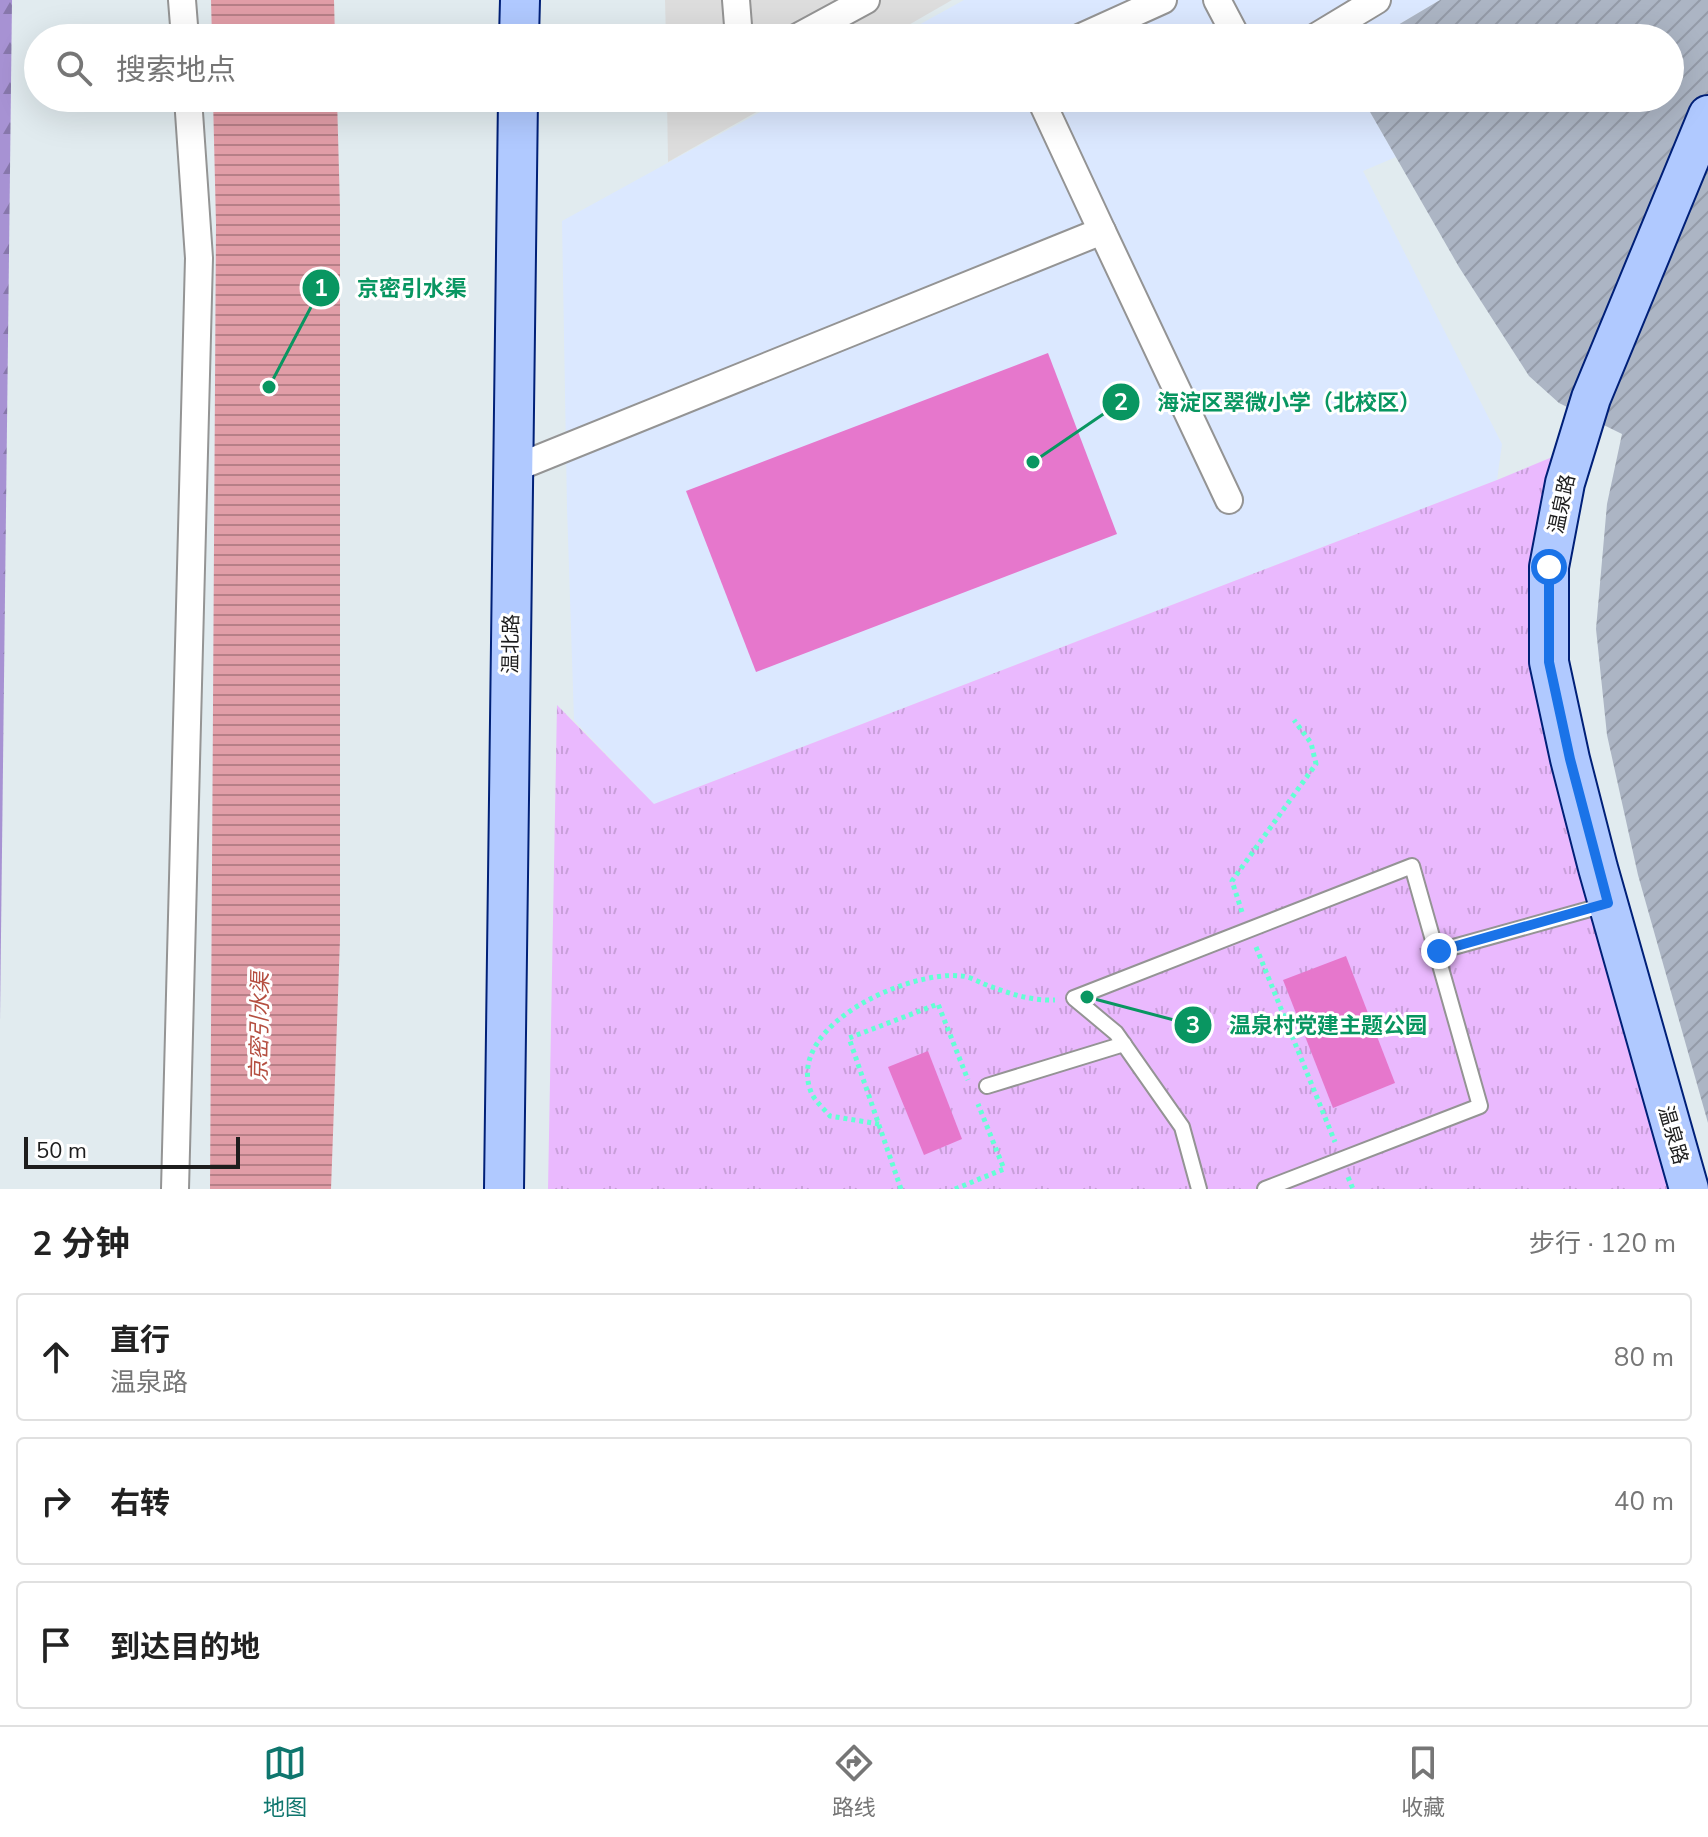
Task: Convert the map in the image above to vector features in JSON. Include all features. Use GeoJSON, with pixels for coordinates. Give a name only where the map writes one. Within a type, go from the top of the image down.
{"type":"FeatureCollection","features":[{"type":"Feature","properties":{"kind":"main road"},"geometry":{"type":"LineString","coordinates":[[519,24],[520,0]]}},
{"type":"Feature","properties":{"kind":"main road","name":"温北路"},"geometry":{"type":"LineString","coordinates":[[504,1189],[518,112]]}},
{"type":"Feature","properties":{"kind":"main road","name":"温泉路"},"geometry":{"type":"LineString","coordinates":[[1689,1189],[1570,759],[1549,662],[1549,567],[1565,483],[1591,398],[1708,115]]}},
{"type":"Feature","properties":{"kind":"street"},"geometry":{"type":"LineString","coordinates":[[182,0],[184,24]]}},
{"type":"Feature","properties":{"kind":"street"},"geometry":{"type":"LineString","coordinates":[[736,0],[738,24]]}},
{"type":"Feature","properties":{"kind":"street"},"geometry":{"type":"LineString","coordinates":[[822,24],[866,0]]}},
{"type":"Feature","properties":{"kind":"street"},"geometry":{"type":"LineString","coordinates":[[1110,24],[1163,0]]}},
{"type":"Feature","properties":{"kind":"street"},"geometry":{"type":"LineString","coordinates":[[1217,0],[1230,24]]}},
{"type":"Feature","properties":{"kind":"street"},"geometry":{"type":"LineString","coordinates":[[1337,24],[1377,0]]}},
{"type":"Feature","properties":{"kind":"street"},"geometry":{"type":"LineString","coordinates":[[175,1189],[199,258],[189,112]]}},
{"type":"Feature","properties":{"kind":"street"},"geometry":{"type":"LineString","coordinates":[[1047,112],[1229,500]]}},
{"type":"Feature","properties":{"kind":"street"},"geometry":{"type":"LineString","coordinates":[[513,469],[1102,231]]}},
{"type":"Feature","properties":{"kind":"lane"},"geometry":{"type":"LineString","coordinates":[[1199,1189],[1182,1127],[1116,1033],[1074,998],[1412,866],[1439,951],[1480,1106],[1265,1189]]}},
{"type":"Feature","properties":{"kind":"lane"},"geometry":{"type":"LineString","coordinates":[[1439,951],[1608,903]]}},
{"type":"Feature","properties":{"kind":"lane"},"geometry":{"type":"LineString","coordinates":[[987,1086],[1124,1044]]}},
{"type":"Feature","properties":{"kind":"path"},"geometry":{"type":"LineString","coordinates":[[1294,720],[1311,743],[1316,764],[1232,881],[1353,1189]]}},
{"type":"Feature","properties":{"kind":"path"},"geometry":{"type":"LineString","coordinates":[[879,1124],[830,1116],[811,1093],[807,1068],[816,1042],[835,1020],[897,988],[937,977],[962,976],[1022,998],[1074,998]]}},
{"type":"Feature","properties":{"kind":"path"},"geometry":{"type":"LineString","coordinates":[[901,1189],[849,1038],[938,1004],[971,1086]]}},
{"type":"Feature","properties":{"kind":"path"},"geometry":{"type":"LineString","coordinates":[[955,1189],[1004,1169],[977,1100]]}},
{"type":"Feature","properties":{"kind":"shaded area"},"geometry":{"type":"Polygon","coordinates":[[[665,0],[952,0],[910,24],[666,24],[665,0]]]}},
{"type":"Feature","properties":{"kind":"shaded area"},"geometry":{"type":"Polygon","coordinates":[[[964,0],[1440,0],[1400,24],[920,24],[964,0]]]}},
{"type":"Feature","properties":{"kind":"shaded area"},"geometry":{"type":"Polygon","coordinates":[[[1440,0],[1708,0],[1708,1123],[1638,875],[1607,735],[1596,629],[1607,504],[1622,434],[1559,403],[1529,376],[1459,267],[1370,112],[1684,112],[1684,24],[1400,24],[1440,0]]]}},
{"type":"Feature","properties":{"kind":"shaded area"},"geometry":{"type":"Polygon","coordinates":[[[667,112],[756,112],[668,162],[667,112]]]}},
{"type":"Feature","properties":{"kind":"shaded area"},"geometry":{"type":"Polygon","coordinates":[[[761,112],[1370,112],[1396,157],[1363,171],[1502,444],[1497,480],[654,804],[574,720],[562,221],[761,112]]]}},
{"type":"Feature","properties":{"kind":"shaded area"},"geometry":{"type":"Polygon","coordinates":[[[1048,353],[1117,534],[756,672],[686,491],[1048,353]]]}},
{"type":"Feature","properties":{"kind":"shaded area"},"geometry":{"type":"Polygon","coordinates":[[[1346,956],[1395,1083],[1333,1108],[1283,980],[1346,956]]]}},
{"type":"Feature","properties":{"kind":"shaded area"},"geometry":{"type":"Polygon","coordinates":[[[928,1051],[962,1139],[924,1155],[888,1067],[928,1051]]]}},
{"type":"Feature","properties":{"kind":"green space"},"geometry":{"type":"Polygon","coordinates":[[[0,0],[12,0],[0,1021],[0,0]]]}},
{"type":"Feature","properties":{"kind":"green space"},"geometry":{"type":"Polygon","coordinates":[[[1562,453],[1536,564],[1530,654],[1674,1189],[548,1189],[557,705],[654,804],[1562,453]]]}},
{"type":"Feature","properties":{"kind":"water"},"geometry":{"type":"Polygon","coordinates":[[[211,0],[334,0],[335,24],[212,24],[211,0]]]}},
{"type":"Feature","properties":{"kind":"water"},"geometry":{"type":"Polygon","coordinates":[[[213,112],[337,112],[340,940],[331,1189],[210,1189],[216,224],[213,112]]]}},
{"type":"Feature","properties":{"kind":"place","name":"京密引水渠"},"geometry":{"type":"Point","coordinates":[269,387]}},
{"type":"Feature","properties":{"kind":"place","name":"海淀区翠微小学（北校区）"},"geometry":{"type":"Point","coordinates":[1033,462]}},
{"type":"Feature","properties":{"kind":"place","name":"温泉村党建主题公园"},"geometry":{"type":"Point","coordinates":[1087,997]}},
{"type":"Feature","properties":{"kind":"route"},"geometry":{"type":"LineString","coordinates":[[1439,951],[1608,903],[1570,759],[1549,662],[1549,567]]}}]}
